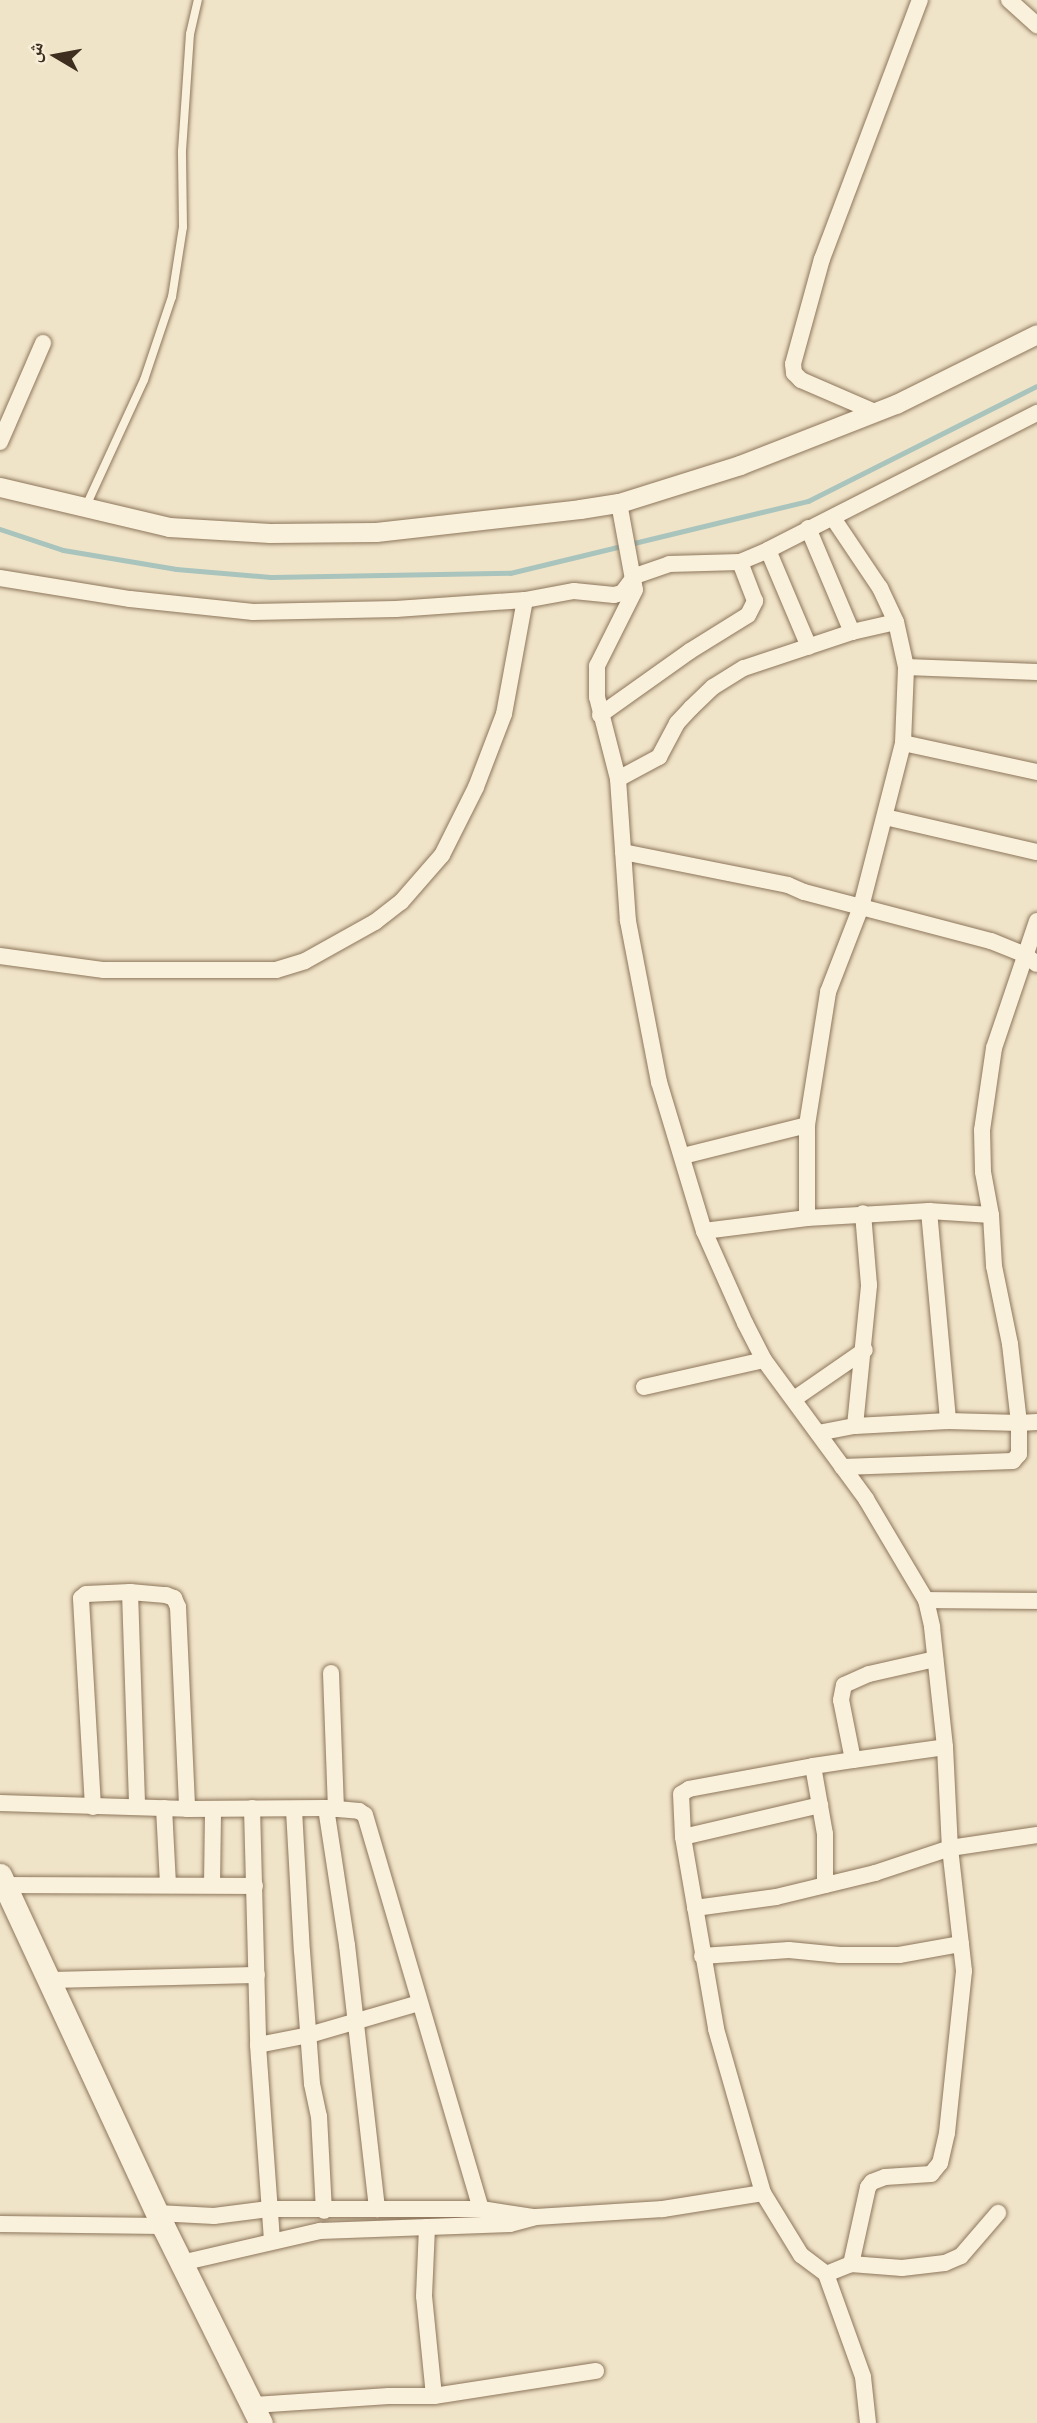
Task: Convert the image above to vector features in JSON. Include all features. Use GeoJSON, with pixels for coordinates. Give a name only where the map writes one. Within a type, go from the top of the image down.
{"type":"FeatureCollection","features":[{"type":"Feature","properties":{"kind":"main road"},"geometry":{"type":"LineString","coordinates":[[3,1880],[160,2220],[258,2414]]}},
{"type":"Feature","properties":{"kind":"street"},"geometry":{"type":"LineString","coordinates":[[876,412],[801,380],[794,373],[793,364],[822,260],[920,0]]}},
{"type":"Feature","properties":{"kind":"street"},"geometry":{"type":"LineString","coordinates":[[1009,0],[1037,25]]}},
{"type":"Feature","properties":{"kind":"street"},"geometry":{"type":"LineString","coordinates":[[0,488],[169,527],[316,534],[376,532],[621,510],[876,412],[1037,334]]}},
{"type":"Feature","properties":{"kind":"street"},"geometry":{"type":"LineString","coordinates":[[0,442],[43,344]]}},
{"type":"Feature","properties":{"kind":"street"},"geometry":{"type":"LineString","coordinates":[[634,570],[669,564],[740,562],[833,518],[1037,413]]}},
{"type":"Feature","properties":{"kind":"street"},"geometry":{"type":"LineString","coordinates":[[621,510],[634,570],[631,601],[597,666],[600,715],[618,779],[628,921],[643,1009],[662,1093],[704,1231],[764,1360],[866,1499],[926,1600],[935,1658],[945,1747],[950,1848],[961,1944],[963,1993],[947,2133],[940,2163],[924,2176],[885,2176],[872,2182],[868,2188],[851,2264]]}},
{"type":"Feature","properties":{"kind":"street"},"geometry":{"type":"LineString","coordinates":[[807,1218],[807,1125],[828,992],[862,907],[903,743],[906,667],[896,622],[880,589],[833,518]]}},
{"type":"Feature","properties":{"kind":"street"},"geometry":{"type":"LineString","coordinates":[[807,528],[852,632]]}},
{"type":"Feature","properties":{"kind":"street"},"geometry":{"type":"LineString","coordinates":[[768,550],[809,647]]}},
{"type":"Feature","properties":{"kind":"street"},"geometry":{"type":"LineString","coordinates":[[600,715],[690,651],[748,615],[755,601],[740,562]]}},
{"type":"Feature","properties":{"kind":"street"},"geometry":{"type":"LineString","coordinates":[[0,578],[218,611],[324,613],[525,600],[567,592],[614,595],[622,593],[634,570]]}},
{"type":"Feature","properties":{"kind":"street"},"geometry":{"type":"LineString","coordinates":[[0,956],[104,970],[276,970],[305,961],[375,922],[401,902],[442,855],[477,788],[504,714],[525,600]]}},
{"type":"Feature","properties":{"kind":"street"},"geometry":{"type":"LineString","coordinates":[[618,779],[659,757],[677,723],[713,687],[744,668],[852,632],[896,622]]}},
{"type":"Feature","properties":{"kind":"street"},"geometry":{"type":"LineString","coordinates":[[906,667],[1037,672]]}},
{"type":"Feature","properties":{"kind":"street"},"geometry":{"type":"LineString","coordinates":[[903,743],[1037,772]]}},
{"type":"Feature","properties":{"kind":"street"},"geometry":{"type":"LineString","coordinates":[[885,817],[1037,852]]}},
{"type":"Feature","properties":{"kind":"street"},"geometry":{"type":"LineString","coordinates":[[623,852],[788,885],[930,924],[1031,959]]}},
{"type":"Feature","properties":{"kind":"street"},"geometry":{"type":"LineString","coordinates":[[842,1467],[1013,1461],[1019,1454],[1019,1423],[1010,1344],[994,1266],[991,1215],[983,1172],[984,1118],[994,1048],[1031,959],[1037,921]]}},
{"type":"Feature","properties":{"kind":"street"},"geometry":{"type":"LineString","coordinates":[[683,1156],[807,1125]]}},
{"type":"Feature","properties":{"kind":"street"},"geometry":{"type":"LineString","coordinates":[[929,1212],[948,1421]]}},
{"type":"Feature","properties":{"kind":"street"},"geometry":{"type":"LineString","coordinates":[[704,1231],[863,1213],[991,1215]]}},
{"type":"Feature","properties":{"kind":"street"},"geometry":{"type":"LineString","coordinates":[[855,1426],[865,1350],[869,1285],[863,1213]]}},
{"type":"Feature","properties":{"kind":"street"},"geometry":{"type":"LineString","coordinates":[[794,1399],[865,1350]]}},
{"type":"Feature","properties":{"kind":"street"},"geometry":{"type":"LineString","coordinates":[[644,1387],[764,1360]]}},
{"type":"Feature","properties":{"kind":"street"},"geometry":{"type":"LineString","coordinates":[[818,1433],[855,1426],[948,1421],[1037,1422]]}},
{"type":"Feature","properties":{"kind":"street"},"geometry":{"type":"LineString","coordinates":[[130,1592],[137,1807]]}},
{"type":"Feature","properties":{"kind":"street"},"geometry":{"type":"LineString","coordinates":[[93,1807],[81,1598],[86,1594],[130,1592],[166,1595],[174,1598],[178,1607],[187,1809]]}},
{"type":"Feature","properties":{"kind":"street"},"geometry":{"type":"LineString","coordinates":[[926,1600],[1037,1601]]}},
{"type":"Feature","properties":{"kind":"street"},"geometry":{"type":"LineString","coordinates":[[853,1760],[841,1700],[844,1685],[869,1674],[935,1658]]}},
{"type":"Feature","properties":{"kind":"street"},"geometry":{"type":"LineString","coordinates":[[331,1673],[331,1809],[377,2209]]}},
{"type":"Feature","properties":{"kind":"street"},"geometry":{"type":"LineString","coordinates":[[868,2423],[863,2377],[826,2274],[801,2255],[763,2193],[716,2029],[683,1837],[680,1801],[686,1790],[814,1766],[945,1747]]}},
{"type":"Feature","properties":{"kind":"street"},"geometry":{"type":"LineString","coordinates":[[814,1766],[825,1834],[825,1885]]}},
{"type":"Feature","properties":{"kind":"street"},"geometry":{"type":"LineString","coordinates":[[0,1803],[359,1811],[368,1821],[481,2209]]}},
{"type":"Feature","properties":{"kind":"street"},"geometry":{"type":"LineString","coordinates":[[683,1837],[820,1805]]}},
{"type":"Feature","properties":{"kind":"street"},"geometry":{"type":"LineString","coordinates":[[164,1808],[168,1885]]}},
{"type":"Feature","properties":{"kind":"street"},"geometry":{"type":"LineString","coordinates":[[252,1808],[258,2045],[272,2241]]}},
{"type":"Feature","properties":{"kind":"street"},"geometry":{"type":"LineString","coordinates":[[212,1885],[213,1809]]}},
{"type":"Feature","properties":{"kind":"street"},"geometry":{"type":"LineString","coordinates":[[294,1810],[312,2084],[319,2116],[324,2211]]}},
{"type":"Feature","properties":{"kind":"street"},"geometry":{"type":"LineString","coordinates":[[695,1908],[776,1897],[950,1848],[1037,1835]]}},
{"type":"Feature","properties":{"kind":"street"},"geometry":{"type":"LineString","coordinates":[[3,1880],[255,1886]]}},
{"type":"Feature","properties":{"kind":"street"},"geometry":{"type":"LineString","coordinates":[[702,1956],[789,1950],[840,1955],[899,1955],[961,1944]]}},
{"type":"Feature","properties":{"kind":"street"},"geometry":{"type":"LineString","coordinates":[[49,1980],[257,1975]]}},
{"type":"Feature","properties":{"kind":"street"},"geometry":{"type":"LineString","coordinates":[[258,2045],[309,2035],[419,2003]]}},
{"type":"Feature","properties":{"kind":"street"},"geometry":{"type":"LineString","coordinates":[[181,2263],[320,2231],[510,2224],[536,2217],[663,2209],[763,2193]]}},
{"type":"Feature","properties":{"kind":"street"},"geometry":{"type":"LineString","coordinates":[[0,2224],[160,2220],[269,2209],[481,2209],[519,2212],[536,2217]]}},
{"type":"Feature","properties":{"kind":"street"},"geometry":{"type":"LineString","coordinates":[[826,2274],[851,2264],[902,2268],[945,2263],[961,2256],[998,2213]]}},
{"type":"Feature","properties":{"kind":"street"},"geometry":{"type":"LineString","coordinates":[[427,2227],[424,2297],[434,2396]]}},
{"type":"Feature","properties":{"kind":"street"},"geometry":{"type":"LineString","coordinates":[[258,2414],[389,2396],[434,2396],[596,2371]]}},
{"type":"Feature","properties":{"kind":"lane"},"geometry":{"type":"LineString","coordinates":[[85,509],[144,380],[172,297],[183,227],[183,152],[190,34],[198,0]]}},
{"type":"Feature","properties":{"kind":"waterway"},"geometry":{"type":"LineString","coordinates":[[0,529],[63,550],[176,569],[271,577],[510,573],[808,501],[1037,386]]}}]}
